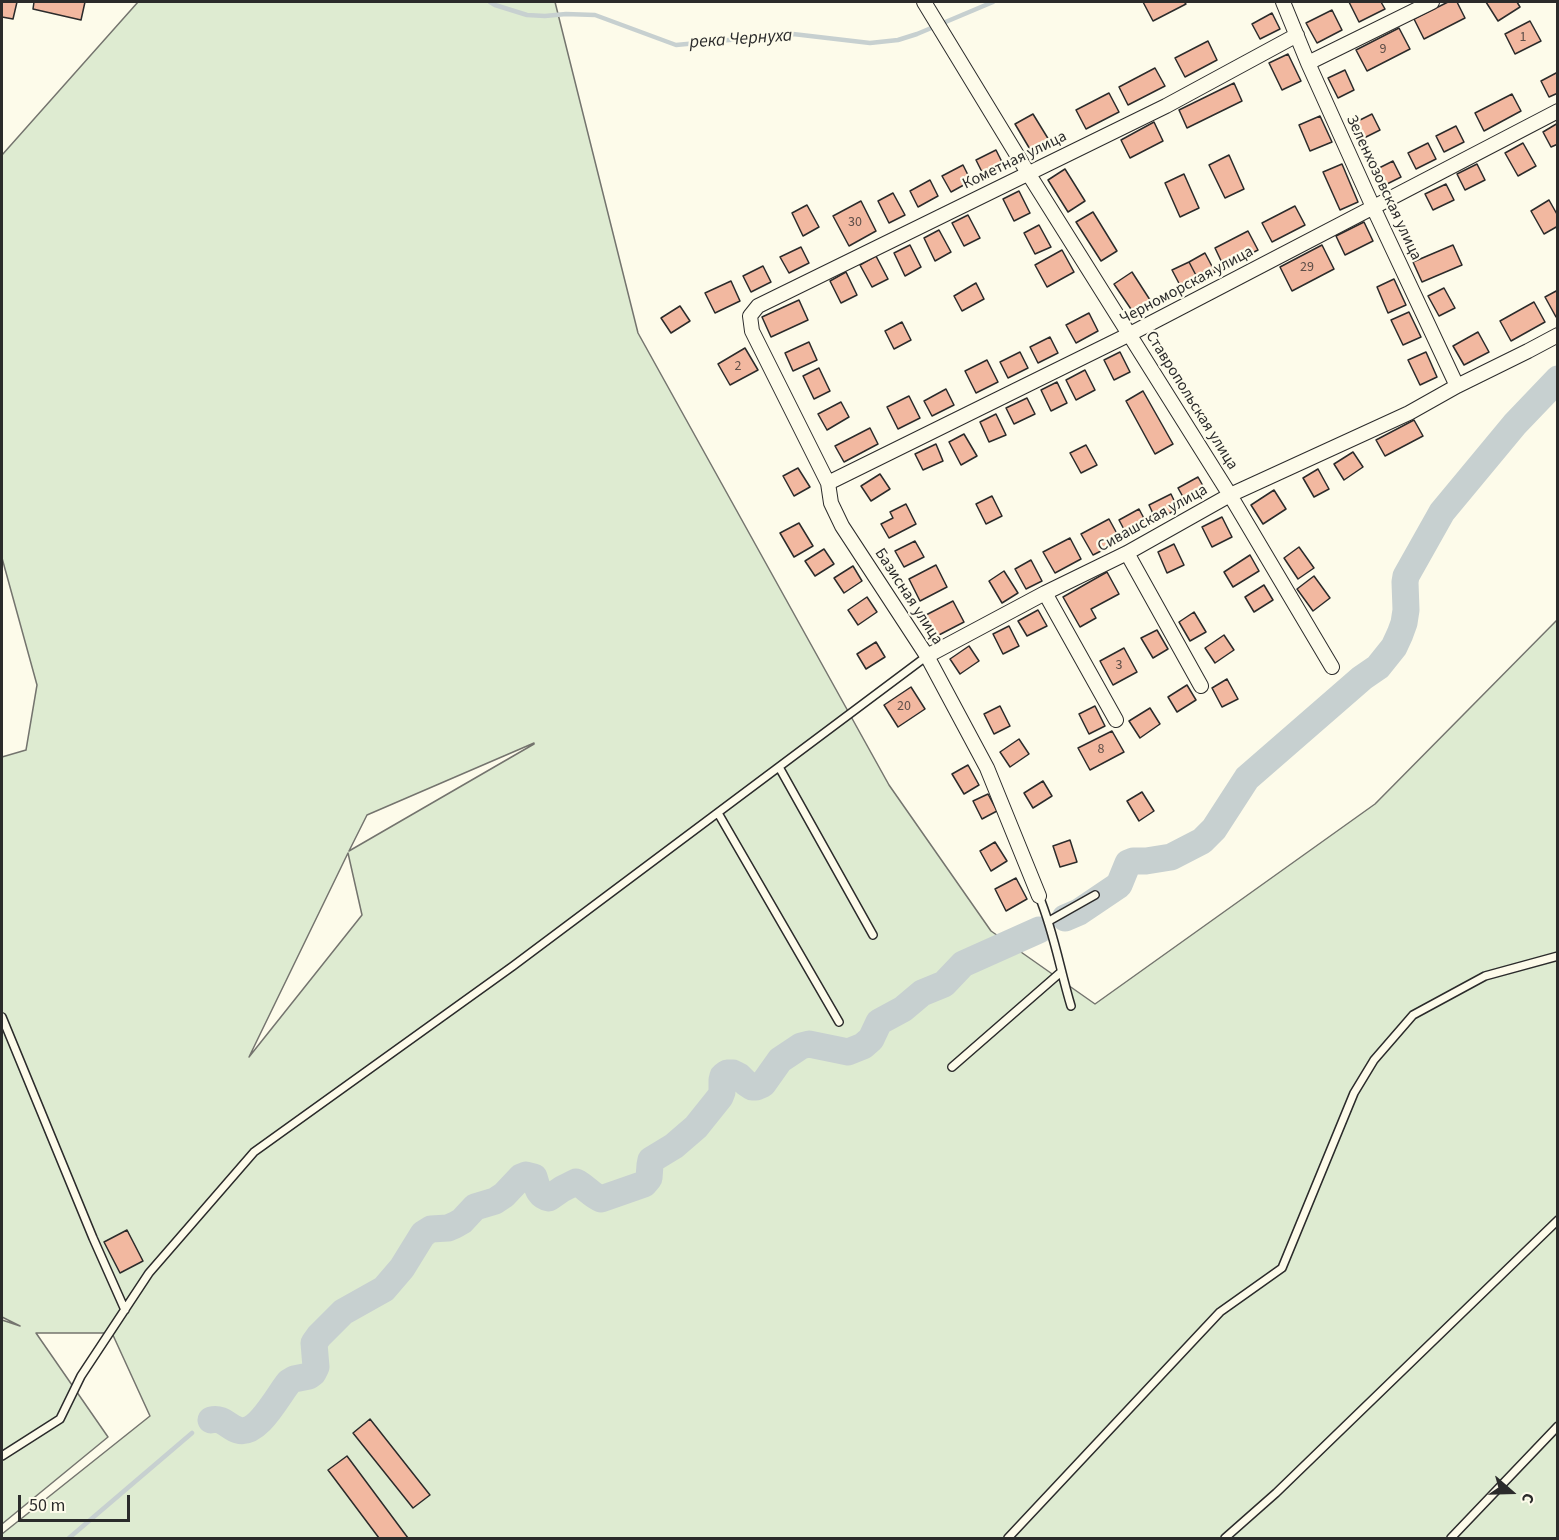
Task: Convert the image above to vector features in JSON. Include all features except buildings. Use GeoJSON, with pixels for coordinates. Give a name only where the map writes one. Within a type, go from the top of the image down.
{"type":"FeatureCollection","features":[{"type":"Feature","properties":{"kind":"street","name":"Ставропольская улица"},"geometry":{"type":"LineString","coordinates":[[924,2],[1230,495],[1332,667]]}},
{"type":"Feature","properties":{"kind":"street","name":"Зеленхозовская улица"},"geometry":{"type":"LineString","coordinates":[[1283,2],[1373,207],[1457,386]]}},
{"type":"Feature","properties":{"kind":"street"},"geometry":{"type":"LineString","coordinates":[[1308,63],[1432,2]]}},
{"type":"Feature","properties":{"kind":"street","name":"Кометная улица"},"geometry":{"type":"LineString","coordinates":[[750,316],[759,306],[1166,106],[1297,35]]}},
{"type":"Feature","properties":{"kind":"street","name":"Черноморская улица"},"geometry":{"type":"LineString","coordinates":[[828,483],[1131,334],[1557,111]]}},
{"type":"Feature","properties":{"kind":"street","name":"Базисная улица"},"geometry":{"type":"LineString","coordinates":[[750,316],[752,331],[828,483],[831,503],[842,526],[927,656],[987,768],[1039,896]]}},
{"type":"Feature","properties":{"kind":"street","name":"Сивашская улица"},"geometry":{"type":"LineString","coordinates":[[927,656],[1127,553],[1230,495],[1409,413],[1557,335]]}},
{"type":"Feature","properties":{"kind":"street"},"geometry":{"type":"LineString","coordinates":[[1127,553],[1201,687]]}},
{"type":"Feature","properties":{"kind":"street"},"geometry":{"type":"LineString","coordinates":[[1046,593],[1116,720]]}},
{"type":"Feature","properties":{"kind":"lane"},"geometry":{"type":"LineString","coordinates":[[2,1456],[60,1419],[81,1376],[149,1273],[254,1152],[513,966],[927,656]]}},
{"type":"Feature","properties":{"kind":"lane"},"geometry":{"type":"LineString","coordinates":[[779,767],[873,935]]}},
{"type":"Feature","properties":{"kind":"lane"},"geometry":{"type":"LineString","coordinates":[[718,813],[839,1022]]}},
{"type":"Feature","properties":{"kind":"lane"},"geometry":{"type":"LineString","coordinates":[[1049,921],[1095,895]]}},
{"type":"Feature","properties":{"kind":"lane"},"geometry":{"type":"LineString","coordinates":[[1039,896],[1049,921],[1071,1006]]}},
{"type":"Feature","properties":{"kind":"lane"},"geometry":{"type":"LineString","coordinates":[[1008,1539],[1220,1312],[1282,1268],[1354,1093],[1374,1060],[1413,1015],[1485,976],[1557,956]]}},
{"type":"Feature","properties":{"kind":"lane"},"geometry":{"type":"LineString","coordinates":[[952,1067],[1061,972]]}},
{"type":"Feature","properties":{"kind":"lane"},"geometry":{"type":"LineString","coordinates":[[2,1017],[125,1310]]}},
{"type":"Feature","properties":{"kind":"lane"},"geometry":{"type":"LineString","coordinates":[[1225,1539],[1276,1493],[1557,1220]]}},
{"type":"Feature","properties":{"kind":"lane"},"geometry":{"type":"LineString","coordinates":[[1451,1539],[1557,1426]]}},
{"type":"Feature","properties":{"kind":"green space"},"geometry":{"type":"Polygon","coordinates":[[[138,2],[555,2],[638,333],[889,785],[991,931],[1095,1004],[1375,804],[1557,620],[1557,1538],[2,1538],[2,1534],[150,1416],[112,1333],[36,1333],[108,1437],[2,1524],[2,1320],[20,1326],[2,1317],[2,757],[26,750],[37,685],[2,558],[2,155],[138,2]],[[534,744],[367,815],[349,851],[534,744]],[[348,853],[249,1057],[362,915],[348,853]]]}},
{"type":"Feature","properties":{"kind":"waterway","name":"река Чернуха"},"geometry":{"type":"LineString","coordinates":[[490,2],[527,15],[595,15],[676,45],[793,34],[870,43],[898,40],[993,2]]}},
{"type":"Feature","properties":{"kind":"waterway"},"geometry":{"type":"LineString","coordinates":[[1065,918],[1079,912],[1119,885],[1128,863],[1171,857],[1202,841],[1214,829],[1247,778],[1362,678],[1378,667],[1394,647],[1404,623],[1406,576],[1442,512],[1515,424],[1558,379]]}},
{"type":"Feature","properties":{"kind":"waterway"},"geometry":{"type":"LineString","coordinates":[[211,1420],[222,1421],[238,1430],[253,1427],[260,1421],[289,1382],[313,1373],[316,1367],[314,1343],[319,1336],[343,1312],[384,1289],[402,1268],[423,1234],[431,1229],[448,1228],[455,1225],[475,1207],[495,1201],[504,1195],[521,1177],[526,1175],[534,1177],[540,1193],[549,1198],[576,1182],[601,1199],[644,1184],[649,1178],[651,1160],[674,1146],[696,1127],[720,1097],[723,1076],[727,1073],[733,1073],[752,1087],[756,1087],[763,1084],[780,1060],[801,1046],[809,1044],[848,1052],[863,1046],[871,1039],[879,1022],[903,1009],[922,993],[944,984],[963,964],[1039,930]]}},
{"type":"Feature","properties":{"kind":"waterway"},"geometry":{"type":"LineString","coordinates":[[69,1538],[192,1433]]}}]}
